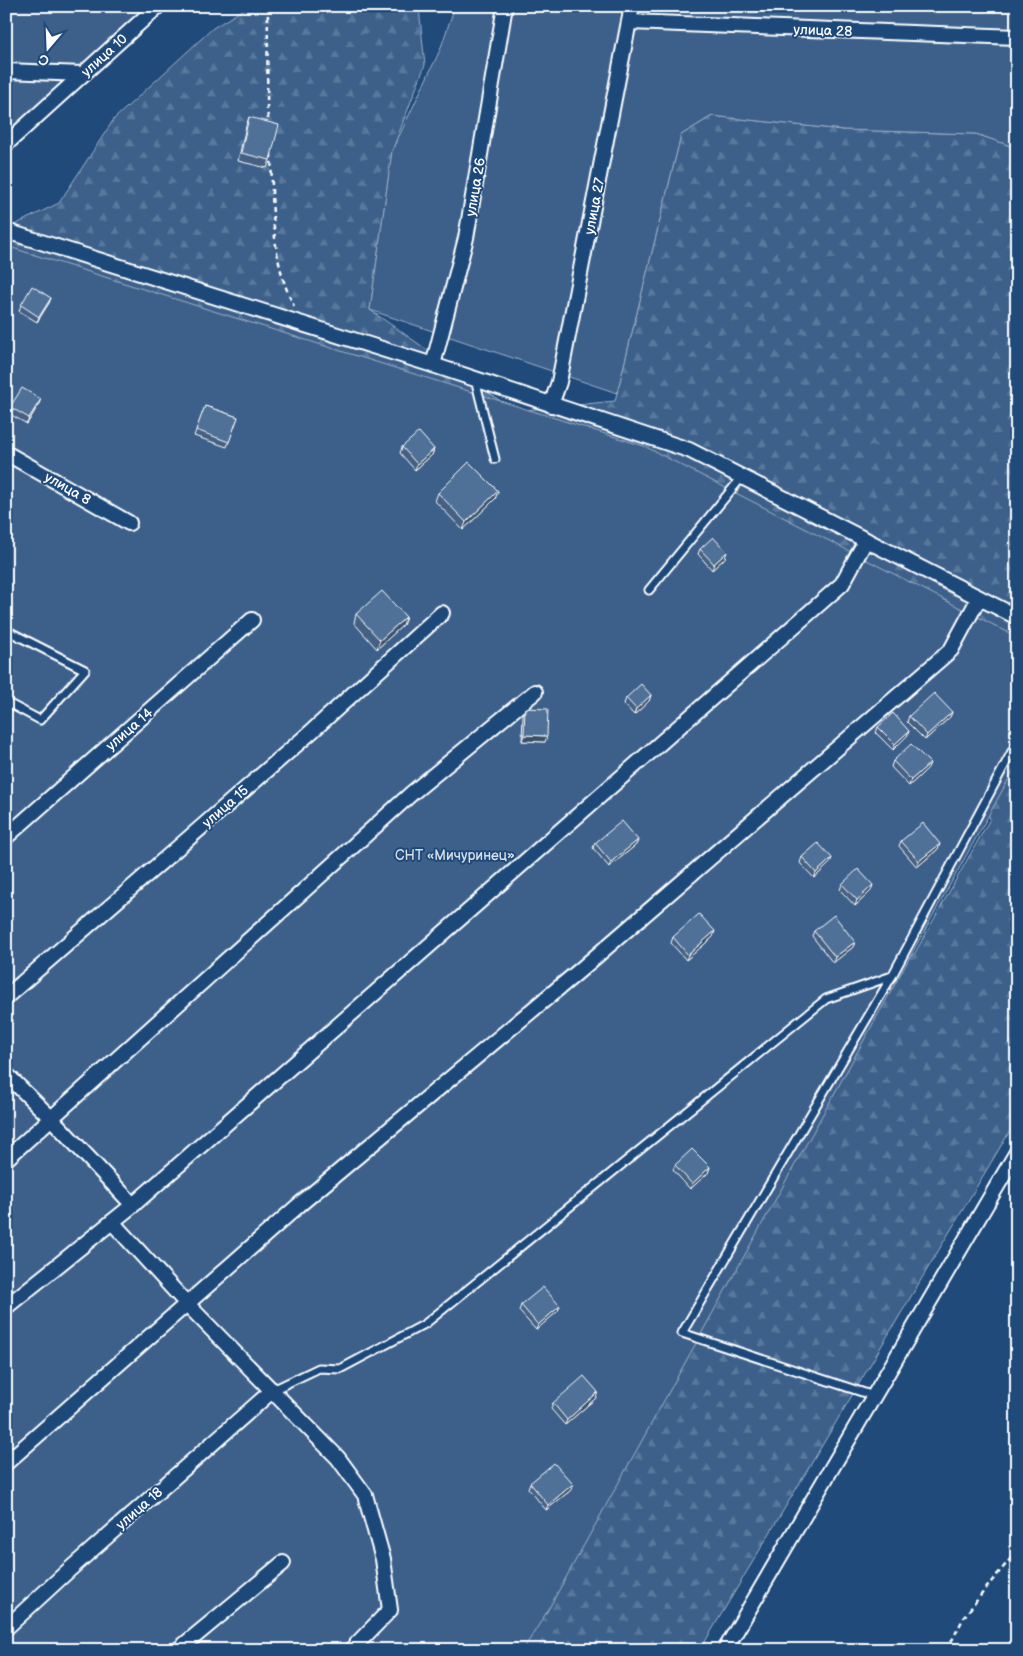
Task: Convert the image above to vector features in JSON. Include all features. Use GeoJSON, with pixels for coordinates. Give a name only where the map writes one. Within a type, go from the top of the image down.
{"type":"FeatureCollection","features":[{"type":"Feature","properties":{"kind":"street","name":"улица 10"},"geometry":{"type":"LineString","coordinates":[[6,144],[158,6]]}},
{"type":"Feature","properties":{"kind":"street","name":"улица 26"},"geometry":{"type":"LineString","coordinates":[[433,365],[466,238],[505,6]]}},
{"type":"Feature","properties":{"kind":"street","name":"улица 27"},"geometry":{"type":"LineString","coordinates":[[552,405],[559,382],[632,6]]}},
{"type":"Feature","properties":{"kind":"street","name":"улица 28"},"geometry":{"type":"LineString","coordinates":[[630,22],[1017,37]]}},
{"type":"Feature","properties":{"kind":"street"},"geometry":{"type":"LineString","coordinates":[[6,72],[84,74]]}},
{"type":"Feature","properties":{"kind":"street"},"geometry":{"type":"LineString","coordinates":[[6,231],[433,365],[689,450],[1017,617]]}},
{"type":"Feature","properties":{"kind":"street","name":"улица 8"},"geometry":{"type":"LineString","coordinates":[[6,453],[129,523]]}},
{"type":"Feature","properties":{"kind":"street"},"geometry":{"type":"LineString","coordinates":[[6,1307],[133,1206],[842,584],[866,540]]}},
{"type":"Feature","properties":{"kind":"street"},"geometry":{"type":"LineString","coordinates":[[6,1463],[299,1206],[586,964],[951,650],[979,598]]}},
{"type":"Feature","properties":{"kind":"street","name":"улица 15"},"geometry":{"type":"LineString","coordinates":[[6,997],[303,738],[442,613]]}},
{"type":"Feature","properties":{"kind":"street","name":"улица 14"},"geometry":{"type":"LineString","coordinates":[[6,837],[252,620]]}},
{"type":"Feature","properties":{"kind":"street"},"geometry":{"type":"LineString","coordinates":[[6,1159],[412,793],[535,692]]}},
{"type":"Feature","properties":{"kind":"street"},"geometry":{"type":"LineString","coordinates":[[6,1074],[51,1118],[133,1206]]}},
{"type":"Feature","properties":{"kind":"street"},"geometry":{"type":"LineString","coordinates":[[725,1650],[1017,1152]]}},
{"type":"Feature","properties":{"kind":"street"},"geometry":{"type":"LineString","coordinates":[[112,1222],[187,1304],[338,1458],[365,1495],[383,1559],[390,1610],[350,1650]]}},
{"type":"Feature","properties":{"kind":"street","name":"улица 18"},"geometry":{"type":"LineString","coordinates":[[6,1628],[272,1390]]}},
{"type":"Feature","properties":{"kind":"street"},"geometry":{"type":"LineString","coordinates":[[178,1650],[283,1564]]}},
{"type":"Feature","properties":{"kind":"lane"},"geometry":{"type":"LineString","coordinates":[[475,379],[495,459]]}},
{"type":"Feature","properties":{"kind":"lane"},"geometry":{"type":"LineString","coordinates":[[649,590],[742,477]]}},
{"type":"Feature","properties":{"kind":"lane"},"geometry":{"type":"LineString","coordinates":[[6,630],[85,670],[40,720],[6,702]]}},
{"type":"Feature","properties":{"kind":"lane"},"geometry":{"type":"LineString","coordinates":[[874,1396],[682,1333],[892,976],[1017,742]]}},
{"type":"Feature","properties":{"kind":"lane"},"geometry":{"type":"LineString","coordinates":[[272,1390],[319,1368],[340,1369],[425,1324],[826,999],[892,976]]}},
{"type":"Feature","properties":{"kind":"path"},"geometry":{"type":"LineString","coordinates":[[268,6],[267,110],[270,131]]}},
{"type":"Feature","properties":{"kind":"path"},"geometry":{"type":"LineString","coordinates":[[271,148],[274,232],[280,271],[285,288],[304,324]]}},
{"type":"Feature","properties":{"kind":"path"},"geometry":{"type":"LineString","coordinates":[[947,1650],[964,1617],[1017,1551]]}},
{"type":"Feature","properties":{"kind":"green space"},"geometry":{"type":"Polygon","coordinates":[[[6,6],[145,6],[83,74],[6,151],[6,6]]]}},
{"type":"Feature","properties":{"kind":"green space"},"geometry":{"type":"Polygon","coordinates":[[[249,6],[418,6],[425,65],[392,151],[370,310],[515,411],[615,401],[681,135],[712,116],[843,130],[976,134],[1017,148],[1017,1119],[700,1650],[393,1650],[753,1067],[915,953],[990,819],[940,667],[6,458],[6,229],[59,203],[114,119],[213,28],[249,6]]]}},
{"type":"Feature","properties":{"kind":"green space"},"geometry":{"type":"Polygon","coordinates":[[[455,6],[1017,6],[1017,148],[976,134],[843,130],[712,116],[681,135],[617,393],[370,310],[392,151],[440,50],[455,6]]]}},
{"type":"Feature","properties":{"kind":"green space","name":"СНТ «Мичуринец»"},"geometry":{"type":"Polygon","coordinates":[[[6,246],[644,446],[1017,637],[1017,764],[548,1610],[523,1650],[6,1650],[6,246]]]}},
{"type":"Feature","properties":{"kind":"building"},"geometry":{"type":"Polygon","coordinates":[[[249,117],[279,125],[270,160],[241,153],[249,117]]]}},
{"type":"Feature","properties":{"kind":"building"},"geometry":{"type":"Polygon","coordinates":[[[32,286],[51,298],[39,317],[21,305],[32,286]]]}},
{"type":"Feature","properties":{"kind":"building"},"geometry":{"type":"Polygon","coordinates":[[[22,388],[41,399],[29,418],[10,407],[22,388]]]}},
{"type":"Feature","properties":{"kind":"building"},"geometry":{"type":"Polygon","coordinates":[[[205,406],[238,417],[229,442],[196,430],[205,406]]]}},
{"type":"Feature","properties":{"kind":"building"},"geometry":{"type":"Polygon","coordinates":[[[419,432],[434,449],[417,464],[402,447],[419,432]]]}},
{"type":"Feature","properties":{"kind":"building"},"geometry":{"type":"Polygon","coordinates":[[[469,462],[498,491],[466,522],[438,493],[469,462]]]}},
{"type":"Feature","properties":{"kind":"building"},"geometry":{"type":"Polygon","coordinates":[[[713,537],[727,552],[714,564],[700,549],[713,537]]]}},
{"type":"Feature","properties":{"kind":"building"},"geometry":{"type":"Polygon","coordinates":[[[382,591],[406,617],[380,640],[356,614],[382,591]]]}},
{"type":"Feature","properties":{"kind":"building"},"geometry":{"type":"Polygon","coordinates":[[[641,684],[651,695],[636,709],[626,698],[641,684]]]}},
{"type":"Feature","properties":{"kind":"building"},"geometry":{"type":"Polygon","coordinates":[[[934,693],[952,712],[927,735],[909,716],[934,693]]]}},
{"type":"Feature","properties":{"kind":"building"},"geometry":{"type":"Polygon","coordinates":[[[525,708],[548,709],[547,736],[524,735],[525,708]]]}},
{"type":"Feature","properties":{"kind":"building"},"geometry":{"type":"Polygon","coordinates":[[[893,713],[909,731],[895,744],[878,727],[893,713]]]}},
{"type":"Feature","properties":{"kind":"building"},"geometry":{"type":"Polygon","coordinates":[[[911,744],[930,763],[911,780],[893,761],[911,744]]]}},
{"type":"Feature","properties":{"kind":"building"},"geometry":{"type":"Polygon","coordinates":[[[622,821],[638,840],[611,862],[595,843],[622,821]]]}},
{"type":"Feature","properties":{"kind":"building"},"geometry":{"type":"Polygon","coordinates":[[[923,823],[940,844],[919,861],[901,841],[923,823]]]}},
{"type":"Feature","properties":{"kind":"building"},"geometry":{"type":"Polygon","coordinates":[[[818,843],[832,858],[816,873],[802,857],[818,843]]]}},
{"type":"Feature","properties":{"kind":"building"},"geometry":{"type":"Polygon","coordinates":[[[858,869],[873,885],[857,900],[842,884],[858,869]]]}},
{"type":"Feature","properties":{"kind":"building"},"geometry":{"type":"Polygon","coordinates":[[[699,914],[715,931],[688,955],[673,937],[699,914]]]}},
{"type":"Feature","properties":{"kind":"building"},"geometry":{"type":"Polygon","coordinates":[[[834,915],[855,942],[835,957],[814,931],[834,915]]]}},
{"type":"Feature","properties":{"kind":"building"},"geometry":{"type":"Polygon","coordinates":[[[692,1149],[710,1167],[692,1184],[675,1165],[692,1149]]]}},
{"type":"Feature","properties":{"kind":"building"},"geometry":{"type":"Polygon","coordinates":[[[543,1287],[560,1306],[538,1325],[521,1305],[543,1287]]]}},
{"type":"Feature","properties":{"kind":"building"},"geometry":{"type":"Polygon","coordinates":[[[584,1376],[598,1392],[567,1420],[553,1403],[584,1376]]]}},
{"type":"Feature","properties":{"kind":"building"},"geometry":{"type":"Polygon","coordinates":[[[554,1463],[573,1484],[548,1505],[530,1483],[554,1463]]]}}]}
